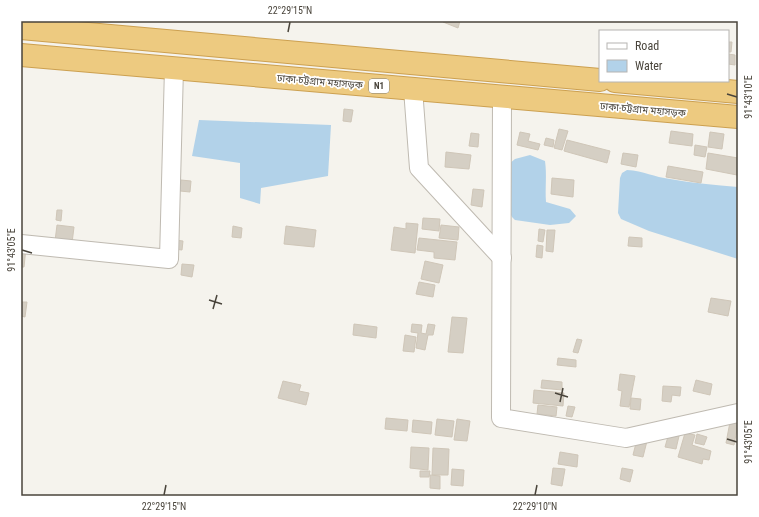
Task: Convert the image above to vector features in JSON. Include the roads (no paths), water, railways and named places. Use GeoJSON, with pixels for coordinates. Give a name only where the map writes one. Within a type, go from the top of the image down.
{"type":"FeatureCollection","features":[{"type":"Feature","properties":{"kind":"highway"},"geometry":{"type":"LineString","coordinates":[[21,28],[599,80]]}},
{"type":"Feature","properties":{"kind":"highway","name":"ঢাকা-চট্টগ্রাম মহাসড়ক"},"geometry":{"type":"LineString","coordinates":[[21,55],[738,117]]}},
{"type":"Feature","properties":{"kind":"highway"},"geometry":{"type":"LineString","coordinates":[[626,82],[738,92]]}},
{"type":"Feature","properties":{"kind":"street"},"geometry":{"type":"LineString","coordinates":[[21,244],[169,259],[174,68]]}},
{"type":"Feature","properties":{"kind":"street"},"geometry":{"type":"LineString","coordinates":[[413,89],[419,168],[502,258]]}},
{"type":"Feature","properties":{"kind":"street"},"geometry":{"type":"LineString","coordinates":[[502,97],[501,418],[626,438],[738,413]]}},
{"type":"Feature","properties":{"kind":"water"},"geometry":{"type":"Polygon","coordinates":[[[199,120],[331,125],[328,176],[261,188],[260,204],[240,198],[240,163],[192,156],[199,120]]]}},
{"type":"Feature","properties":{"kind":"water"},"geometry":{"type":"Polygon","coordinates":[[[530,155],[545,161],[546,202],[570,209],[576,216],[569,223],[550,225],[515,220],[512,217],[509,211],[509,164],[515,159],[530,155]]]}},
{"type":"Feature","properties":{"kind":"water"},"geometry":{"type":"Polygon","coordinates":[[[627,170],[704,184],[738,187],[738,259],[649,231],[621,219],[618,213],[620,178],[622,173],[627,170]]]}}]}
